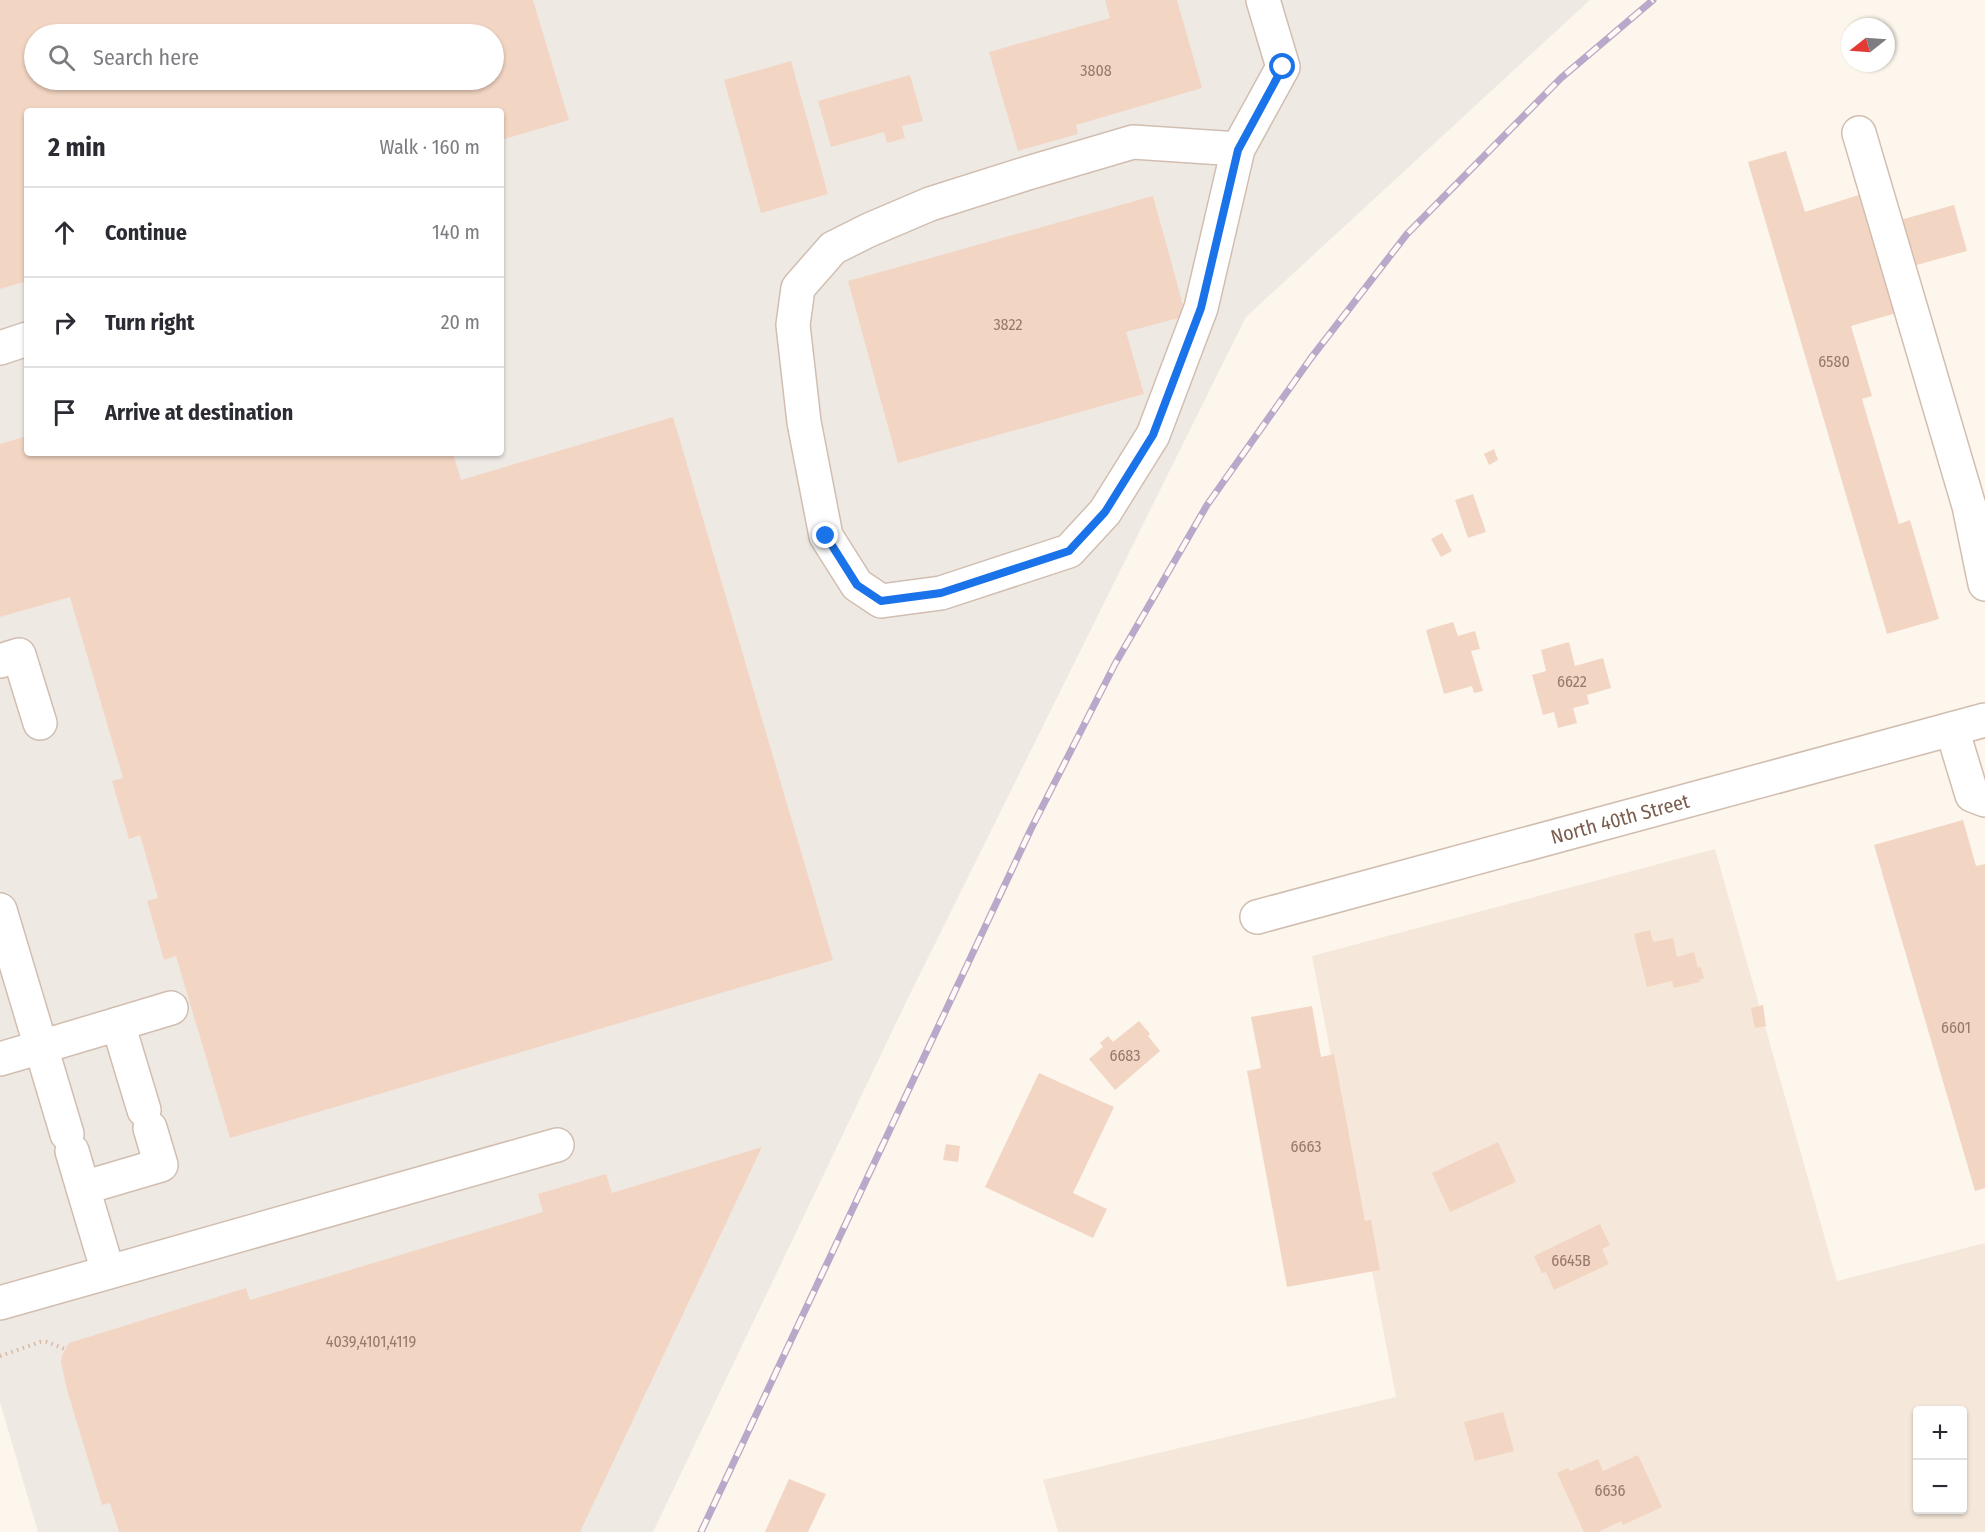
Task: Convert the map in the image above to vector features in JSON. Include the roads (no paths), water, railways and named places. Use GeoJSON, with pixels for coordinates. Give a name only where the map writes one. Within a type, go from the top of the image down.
{"type":"FeatureCollection","features":[{"type":"Feature","properties":{"kind":"street"},"geometry":{"type":"LineString","coordinates":[[1238,150],[1133,142],[930,204],[833,248],[798,288],[792,325],[804,422],[826,536],[857,585],[881,601],[941,593],[1069,551],[1105,512],[1153,435],[1201,308],[1238,150],[1283,67],[1263,0]]}},
{"type":"Feature","properties":{"kind":"street"},"geometry":{"type":"LineString","coordinates":[[1859,133],[1969,506],[1985,584]]}},
{"type":"Feature","properties":{"kind":"street"},"geometry":{"type":"LineString","coordinates":[[0,348],[24,340]]}},
{"type":"Feature","properties":{"kind":"street"},"geometry":{"type":"LineString","coordinates":[[0,661],[20,656],[40,723]]}},
{"type":"Feature","properties":{"kind":"street","name":"North 40th Street"},"geometry":{"type":"LineString","coordinates":[[1257,917],[1985,720]]}},
{"type":"Feature","properties":{"kind":"street"},"geometry":{"type":"LineString","coordinates":[[1952,729],[1972,795],[1985,800]]}},
{"type":"Feature","properties":{"kind":"street"},"geometry":{"type":"LineString","coordinates":[[0,910],[108,1272]]}},
{"type":"Feature","properties":{"kind":"street"},"geometry":{"type":"LineString","coordinates":[[0,1059],[171,1008]]}},
{"type":"Feature","properties":{"kind":"street"},"geometry":{"type":"LineString","coordinates":[[83,1188],[161,1165],[118,1024]]}},
{"type":"Feature","properties":{"kind":"street"},"geometry":{"type":"LineString","coordinates":[[0,1303],[557,1145]]}},
{"type":"Feature","properties":{"kind":"railway"},"geometry":{"type":"LineString","coordinates":[[701,1532],[1031,829],[1115,664],[1207,505],[1311,358],[1407,234],[1561,78],[1653,0]]}}]}
